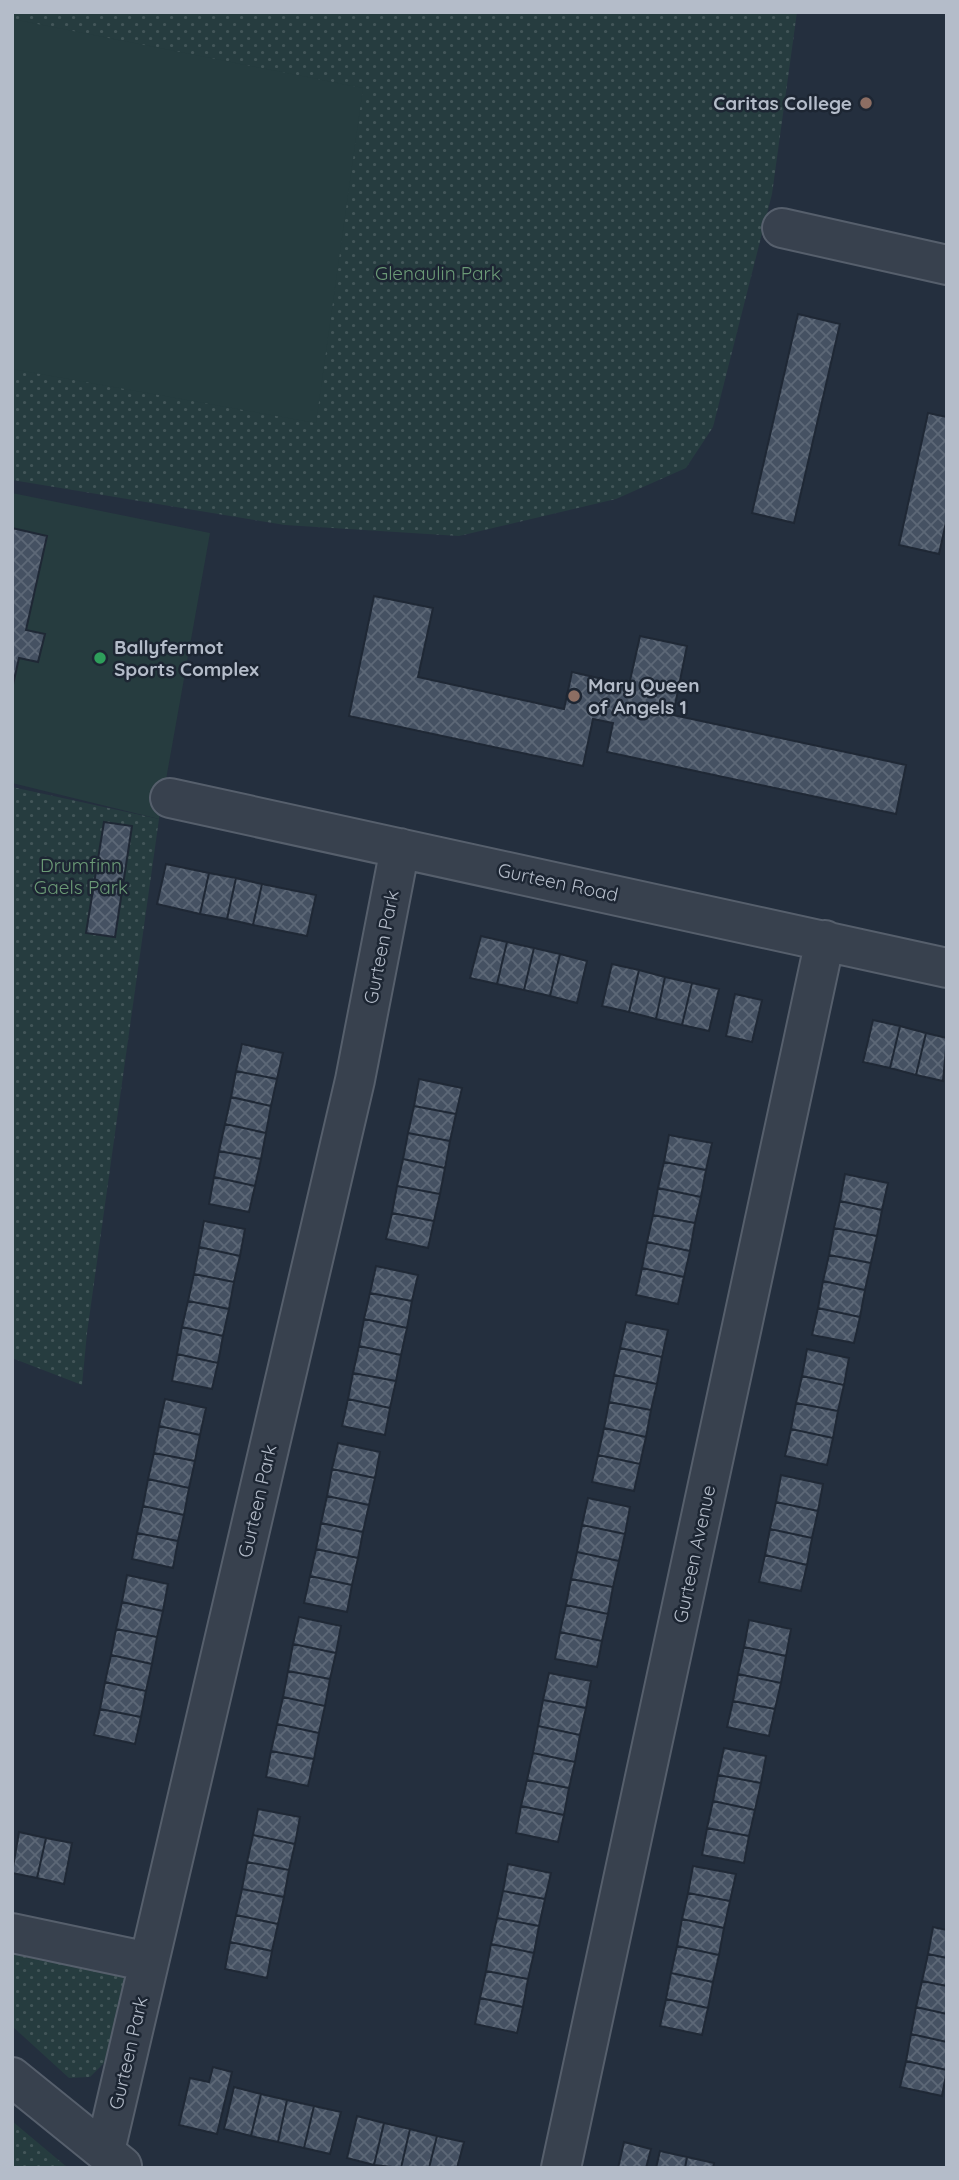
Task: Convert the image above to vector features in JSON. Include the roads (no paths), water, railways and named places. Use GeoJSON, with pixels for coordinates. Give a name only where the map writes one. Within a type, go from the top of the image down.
{"type":"FeatureCollection","features":[{"type":"Feature","properties":{"kind":"street"},"geometry":{"type":"LineString","coordinates":[[782,228],[947,265]]}},
{"type":"Feature","properties":{"kind":"street","name":"Gurteen Road"},"geometry":{"type":"LineString","coordinates":[[170,798],[947,968]]}},
{"type":"Feature","properties":{"kind":"street","name":"Gurteen Park"},"geometry":{"type":"LineString","coordinates":[[114,2160],[149,1962],[355,1080],[400,848]]}},
{"type":"Feature","properties":{"kind":"street","name":"Gurteen Avenue"},"geometry":{"type":"LineString","coordinates":[[561,2168],[825,940]]}},
{"type":"Feature","properties":{"kind":"street"},"geometry":{"type":"LineString","coordinates":[[12,1933],[149,1962]]}},
{"type":"Feature","properties":{"kind":"street"},"geometry":{"type":"LineString","coordinates":[[12,2077],[114,2160]]}},
{"type":"Feature","properties":{"kind":"place","name":"Caritas College"},"geometry":{"type":"Point","coordinates":[866,103]}},
{"type":"Feature","properties":{"kind":"place","name":"Ballyfermot Sports Complex"},"geometry":{"type":"Point","coordinates":[100,658]}},
{"type":"Feature","properties":{"kind":"place","name":"Mary Queen of Angels 1"},"geometry":{"type":"Point","coordinates":[574,696]}},
{"type":"Feature","properties":{"kind":"park label","name":"Glenaulin Park"},"geometry":{"type":"Point","coordinates":[438,273]}},
{"type":"Feature","properties":{"kind":"park label","name":"Drumfinn Gaels Park"},"geometry":{"type":"Point","coordinates":[81,876]}}]}
